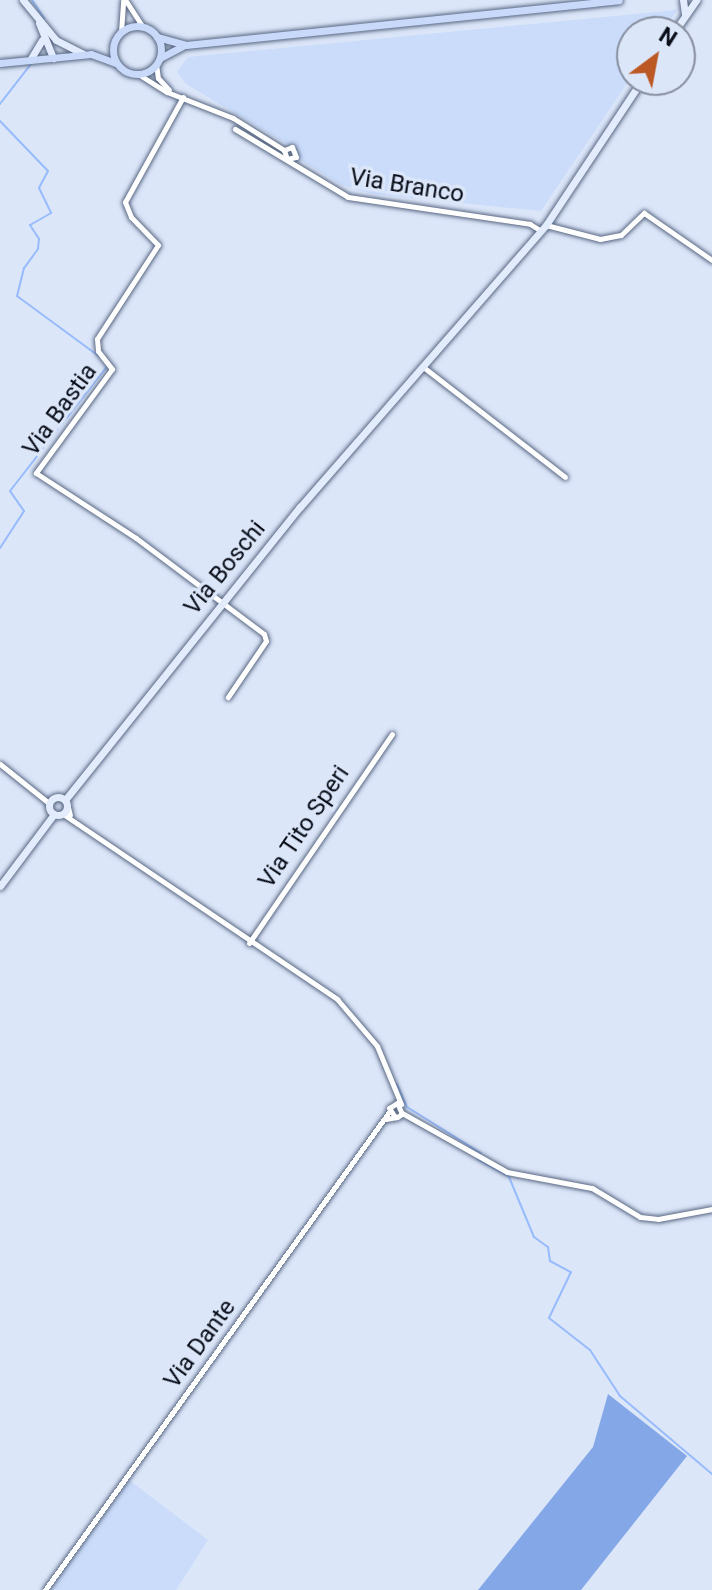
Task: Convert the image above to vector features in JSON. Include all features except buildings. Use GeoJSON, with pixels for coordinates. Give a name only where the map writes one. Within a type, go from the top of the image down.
{"type":"FeatureCollection","features":[{"type":"Feature","properties":{"kind":"main road"},"geometry":{"type":"LineString","coordinates":[[0,63],[88,54],[115,41],[121,32],[143,27],[157,37],[186,45],[619,0]]}},
{"type":"Feature","properties":{"kind":"main road"},"geometry":{"type":"LineString","coordinates":[[157,37],[158,61]]}},
{"type":"Feature","properties":{"kind":"main road"},"geometry":{"type":"LineString","coordinates":[[115,41],[117,63]]}},
{"type":"Feature","properties":{"kind":"main road"},"geometry":{"type":"LineString","coordinates":[[88,54],[117,63],[138,74],[186,45]]}},
{"type":"Feature","properties":{"kind":"street"},"geometry":{"type":"LineString","coordinates":[[23,0],[38,21],[63,46],[88,54]]}},
{"type":"Feature","properties":{"kind":"street"},"geometry":{"type":"LineString","coordinates":[[124,0],[143,27]]}},
{"type":"Feature","properties":{"kind":"street"},"geometry":{"type":"LineString","coordinates":[[121,32],[124,0]]}},
{"type":"Feature","properties":{"kind":"street"},"geometry":{"type":"LineString","coordinates":[[683,0],[685,13]]}},
{"type":"Feature","properties":{"kind":"street"},"geometry":{"type":"LineString","coordinates":[[683,16],[696,1]]}},
{"type":"Feature","properties":{"kind":"street"},"geometry":{"type":"LineString","coordinates":[[38,21],[42,40],[53,58]]}},
{"type":"Feature","properties":{"kind":"street"},"geometry":{"type":"LineString","coordinates":[[30,60],[42,40]]}},
{"type":"Feature","properties":{"kind":"street"},"geometry":{"type":"LineString","coordinates":[[158,61],[158,78],[173,93]]}},
{"type":"Feature","properties":{"kind":"street"},"geometry":{"type":"LineString","coordinates":[[138,74],[173,93],[224,113],[284,150]]}},
{"type":"Feature","properties":{"kind":"street","name":"Via Boschi"},"geometry":{"type":"LineString","coordinates":[[0,886],[64,810],[223,601],[421,366],[543,228],[631,96]]}},
{"type":"Feature","properties":{"kind":"street","name":"Via Bastia"},"geometry":{"type":"LineString","coordinates":[[183,97],[125,202],[131,217],[158,245],[97,339],[98,351],[112,369],[36,473],[223,601]]}},
{"type":"Feature","properties":{"kind":"street","name":"Via Branco"},"geometry":{"type":"LineString","coordinates":[[235,129],[348,197],[530,224],[600,239],[621,235],[644,213],[712,260]]}},
{"type":"Feature","properties":{"kind":"street"},"geometry":{"type":"LineString","coordinates":[[421,366],[565,477]]}},
{"type":"Feature","properties":{"kind":"street"},"geometry":{"type":"LineString","coordinates":[[223,601],[266,641],[228,697]]}},
{"type":"Feature","properties":{"kind":"street","name":"Via Tito Speri"},"geometry":{"type":"LineString","coordinates":[[249,943],[392,734]]}},
{"type":"Feature","properties":{"kind":"street"},"geometry":{"type":"LineString","coordinates":[[0,764],[249,943],[316,985],[357,1018],[377,1046],[402,1113]]}},
{"type":"Feature","properties":{"kind":"street"},"geometry":{"type":"LineString","coordinates":[[52,801],[64,810]]}},
{"type":"Feature","properties":{"kind":"street"},"geometry":{"type":"LineString","coordinates":[[394,1097],[390,1108],[395,1117]]}},
{"type":"Feature","properties":{"kind":"street"},"geometry":{"type":"LineString","coordinates":[[390,1108],[401,1104]]}},
{"type":"Feature","properties":{"kind":"street","name":"Via Dante"},"geometry":{"type":"LineString","coordinates":[[45,1590],[390,1108]]}},
{"type":"Feature","properties":{"kind":"street"},"geometry":{"type":"LineString","coordinates":[[385,1119],[402,1113]]}},
{"type":"Feature","properties":{"kind":"street"},"geometry":{"type":"LineString","coordinates":[[402,1113],[507,1172],[592,1188],[640,1217],[658,1219],[712,1209]]}},
{"type":"Feature","properties":{"kind":"shaded area"},"geometry":{"type":"Polygon","coordinates":[[[677,10],[673,16],[616,16],[616,96],[619,96],[541,211],[372,194],[342,185],[300,160],[290,146],[186,84],[177,72],[188,57],[677,10]]]}},
{"type":"Feature","properties":{"kind":"shaded area"},"geometry":{"type":"Polygon","coordinates":[[[608,1394],[687,1456],[581,1590],[478,1590],[593,1447],[608,1394]]]}},
{"type":"Feature","properties":{"kind":"shaded area"},"geometry":{"type":"Polygon","coordinates":[[[129,1480],[208,1540],[176,1590],[50,1590],[129,1480]]]}},
{"type":"Feature","properties":{"kind":"waterway"},"geometry":{"type":"LineString","coordinates":[[32,0],[44,18]]}},
{"type":"Feature","properties":{"kind":"waterway"},"geometry":{"type":"LineString","coordinates":[[0,104],[31,64]]}},
{"type":"Feature","properties":{"kind":"waterway"},"geometry":{"type":"LineString","coordinates":[[0,121],[48,171],[39,188],[51,213],[30,225],[39,239],[38,249],[24,268],[17,296],[100,357]]}},
{"type":"Feature","properties":{"kind":"waterway"},"geometry":{"type":"LineString","coordinates":[[0,548],[24,511],[10,491],[108,365]]}},
{"type":"Feature","properties":{"kind":"waterway"},"geometry":{"type":"LineString","coordinates":[[397,1084],[407,1107],[481,1153]]}},
{"type":"Feature","properties":{"kind":"waterway"},"geometry":{"type":"LineString","coordinates":[[477,1159],[509,1177],[534,1237],[548,1247],[550,1261],[571,1272],[549,1318],[590,1350],[620,1396],[712,1474]]}}]}
